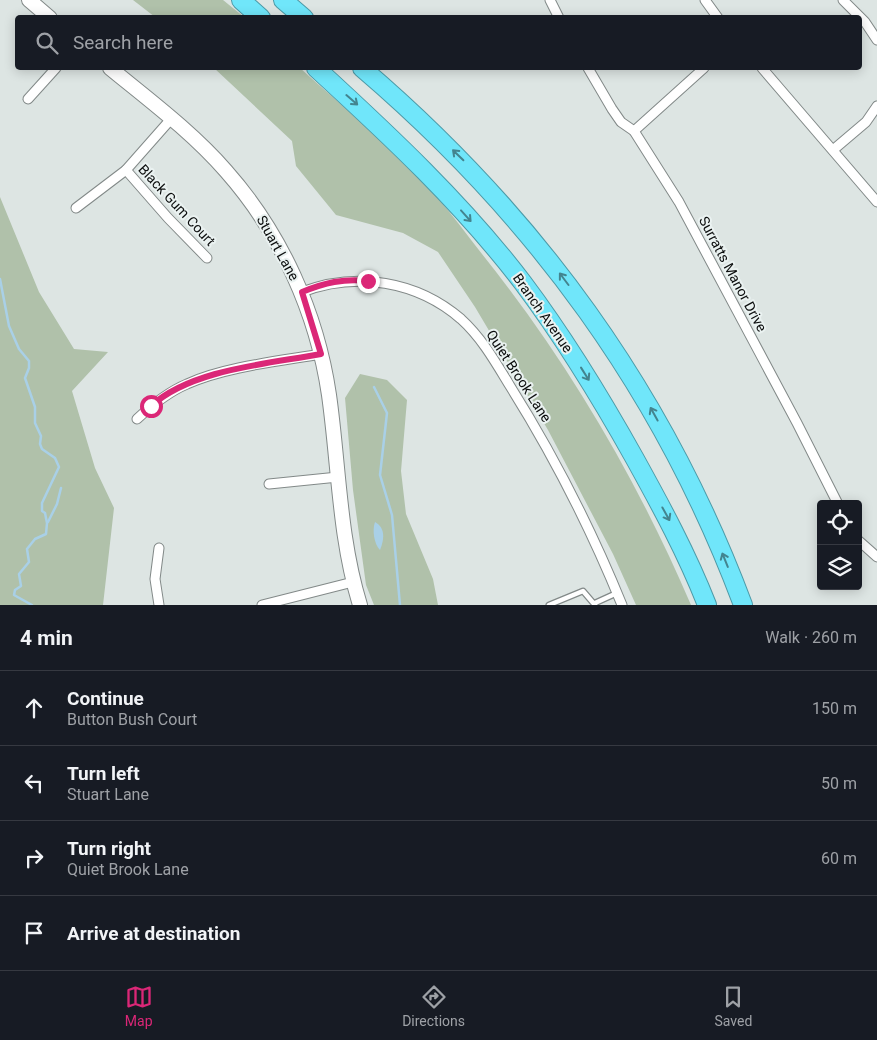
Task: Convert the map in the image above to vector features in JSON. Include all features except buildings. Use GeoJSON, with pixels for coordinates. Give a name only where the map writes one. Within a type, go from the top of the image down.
{"type":"FeatureCollection","features":[{"type":"Feature","properties":{"kind":"highway"},"geometry":{"type":"LineString","coordinates":[[241,0],[258,15]]}},
{"type":"Feature","properties":{"kind":"highway"},"geometry":{"type":"LineString","coordinates":[[283,0],[300,15]]}},
{"type":"Feature","properties":{"kind":"highway","name":"Branch Avenue"},"geometry":{"type":"LineString","coordinates":[[318,70],[373,119],[467,216],[523,284],[579,364],[618,429],[670,522],[706,605]]}},
{"type":"Feature","properties":{"kind":"highway"},"geometry":{"type":"LineString","coordinates":[[364,70],[434,132],[497,197],[534,239],[610,342],[647,401],[690,483],[715,535],[743,605]]}},
{"type":"Feature","properties":{"kind":"street"},"geometry":{"type":"LineString","coordinates":[[29,0],[46,15]]}},
{"type":"Feature","properties":{"kind":"street"},"geometry":{"type":"LineString","coordinates":[[550,0],[558,15]]}},
{"type":"Feature","properties":{"kind":"street"},"geometry":{"type":"LineString","coordinates":[[705,0],[716,15]]}},
{"type":"Feature","properties":{"kind":"street"},"geometry":{"type":"LineString","coordinates":[[843,0],[858,15]]}},
{"type":"Feature","properties":{"kind":"street"},"geometry":{"type":"LineString","coordinates":[[862,19],[877,40]]}},
{"type":"Feature","properties":{"kind":"street"},"geometry":{"type":"LineString","coordinates":[[28,99],[54,70]]}},
{"type":"Feature","properties":{"kind":"street","name":"Stuart Lane"},"geometry":{"type":"LineString","coordinates":[[112,70],[226,170],[257,210],[302,292],[321,354],[329,395],[346,546],[353,582],[360,605]]}},
{"type":"Feature","properties":{"kind":"street","name":"Surratts Manor Drive"},"geometry":{"type":"LineString","coordinates":[[589,70],[621,122],[634,131],[679,202],[836,500]]}},
{"type":"Feature","properties":{"kind":"street"},"geometry":{"type":"LineString","coordinates":[[634,131],[702,70]]}},
{"type":"Feature","properties":{"kind":"street"},"geometry":{"type":"LineString","coordinates":[[764,70],[877,202]]}},
{"type":"Feature","properties":{"kind":"street"},"geometry":{"type":"LineString","coordinates":[[833,150],[866,122],[877,106]]}},
{"type":"Feature","properties":{"kind":"street"},"geometry":{"type":"LineString","coordinates":[[76,208],[126,170],[170,119]]}},
{"type":"Feature","properties":{"kind":"street","name":"Black Gum Court"},"geometry":{"type":"LineString","coordinates":[[126,170],[168,218],[208,258]]}},
{"type":"Feature","properties":{"kind":"street","name":"Quiet Brook Lane"},"geometry":{"type":"LineString","coordinates":[[302,292],[325,283],[344,280],[389,283],[427,297],[462,320],[489,353],[554,460],[580,510],[622,605]]}},
{"type":"Feature","properties":{"kind":"street"},"geometry":{"type":"LineString","coordinates":[[137,419],[158,401],[187,383],[221,373],[321,354]]}},
{"type":"Feature","properties":{"kind":"street"},"geometry":{"type":"LineString","coordinates":[[269,484],[338,477]]}},
{"type":"Feature","properties":{"kind":"street"},"geometry":{"type":"LineString","coordinates":[[862,544],[877,557]]}},
{"type":"Feature","properties":{"kind":"street"},"geometry":{"type":"LineString","coordinates":[[159,548],[155,580],[159,605]]}},
{"type":"Feature","properties":{"kind":"street"},"geometry":{"type":"LineString","coordinates":[[262,605],[353,582]]}},
{"type":"Feature","properties":{"kind":"lane"},"geometry":{"type":"LineString","coordinates":[[549,605],[583,591],[595,604],[618,593]]}},
{"type":"Feature","properties":{"kind":"green space"},"geometry":{"type":"Polygon","coordinates":[[[133,0],[223,0],[242,15],[152,15],[133,0]]]}},
{"type":"Feature","properties":{"kind":"green space"},"geometry":{"type":"Polygon","coordinates":[[[216,70],[302,70],[386,146],[435,195],[513,295],[572,379],[648,512],[691,605],[636,605],[613,554],[548,430],[475,307],[438,252],[403,233],[336,215],[296,166],[292,141],[216,70]]]}},
{"type":"Feature","properties":{"kind":"green space"},"geometry":{"type":"Polygon","coordinates":[[[0,197],[39,292],[74,349],[108,352],[72,391],[95,468],[114,508],[103,605],[0,605],[0,197]]]}},
{"type":"Feature","properties":{"kind":"green space"},"geometry":{"type":"Polygon","coordinates":[[[360,374],[387,380],[407,400],[401,471],[406,514],[433,579],[438,605],[374,605],[366,585],[353,490],[345,398],[360,374]]]}},
{"type":"Feature","properties":{"kind":"water"},"geometry":{"type":"Polygon","coordinates":[[[375,522],[381,528],[383,534],[380,550],[374,537],[375,522]]]}},
{"type":"Feature","properties":{"kind":"waterway"},"geometry":{"type":"LineString","coordinates":[[0,279],[9,326],[19,349],[29,361],[29,368],[25,378],[35,407],[35,423],[41,436],[40,444],[42,449],[55,458],[59,467],[42,503],[42,511],[45,513],[47,523],[46,534],[35,539],[27,549],[29,562],[19,574],[21,586],[15,590],[14,595],[32,605]]}},
{"type":"Feature","properties":{"kind":"waterway"},"geometry":{"type":"LineString","coordinates":[[374,387],[387,413],[380,475],[392,515],[400,605]]}},
{"type":"Feature","properties":{"kind":"waterway"},"geometry":{"type":"LineString","coordinates":[[48,522],[57,504],[61,488]]}},
{"type":"Feature","properties":{"kind":"route"},"geometry":{"type":"LineString","coordinates":[[151,406],[187,383],[221,373],[321,354],[302,292],[325,283],[344,280],[368,281]]}}]}
